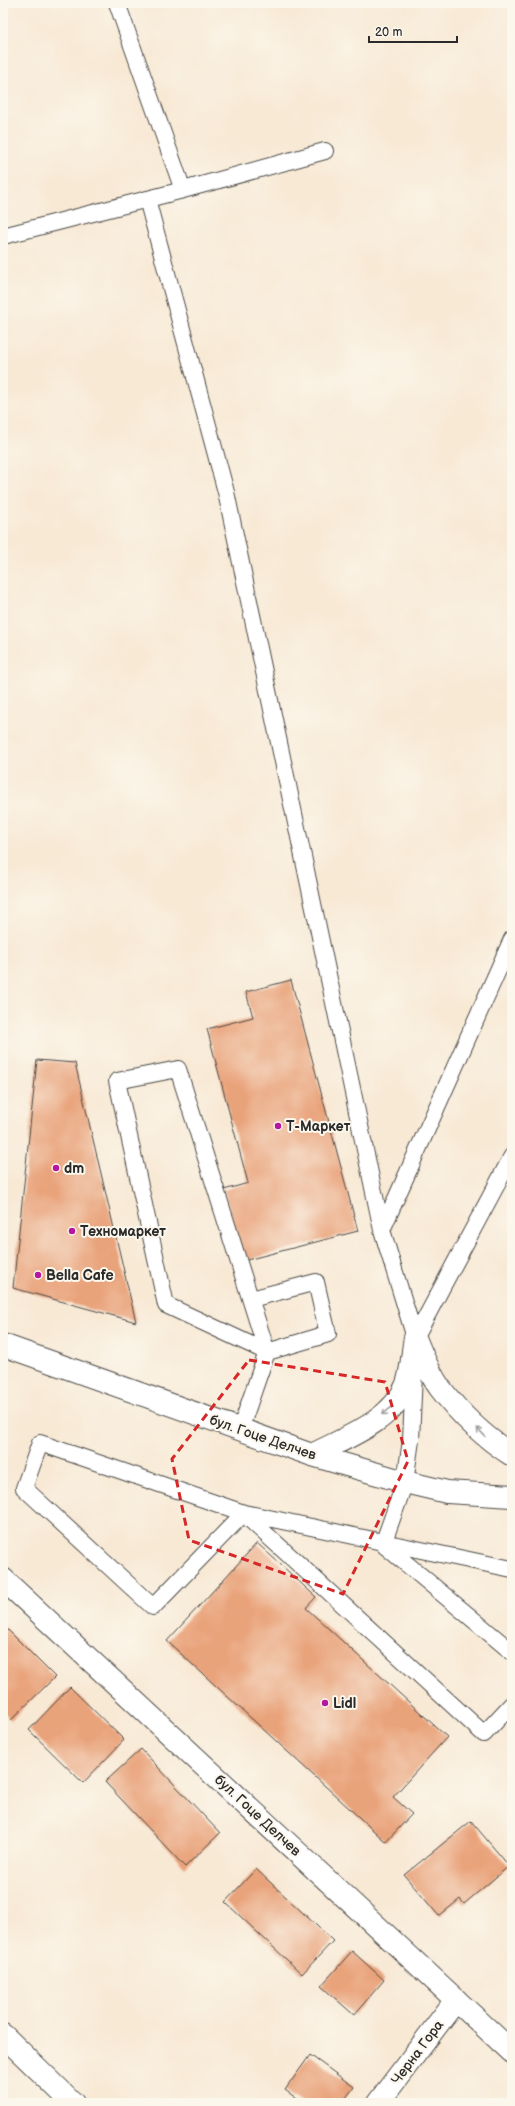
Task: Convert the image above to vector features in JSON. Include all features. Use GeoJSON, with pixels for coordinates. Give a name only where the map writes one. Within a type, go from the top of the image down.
{"type":"FeatureCollection","features":[{"type":"Feature","properties":{"kind":"street"},"geometry":{"type":"LineString","coordinates":[[312,1454],[353,1434],[379,1418],[396,1404],[407,1384],[414,1338]]}},
{"type":"Feature","properties":{"kind":"street"},"geometry":{"type":"LineString","coordinates":[[414,1338],[426,1364],[440,1387],[490,1441],[512,1456]]}},
{"type":"Feature","properties":{"kind":"street","name":"бул. Гоце Делчев"},"geometry":{"type":"LineString","coordinates":[[9,1349],[240,1430],[312,1454],[406,1482],[447,1492],[512,1496]]}},
{"type":"Feature","properties":{"kind":"street","name":"бул. Гоце Делчев"},"geometry":{"type":"LineString","coordinates":[[3,1579],[512,2052]]}},
{"type":"Feature","properties":{"kind":"street","name":"Черна Гора"},"geometry":{"type":"LineString","coordinates":[[378,2103],[456,2000]]}},
{"type":"Feature","properties":{"kind":"street"},"geometry":{"type":"LineString","coordinates":[[3,2035],[73,2103]]}},
{"type":"Feature","properties":{"kind":"lane"},"geometry":{"type":"LineString","coordinates":[[117,3],[183,190]]}},
{"type":"Feature","properties":{"kind":"lane"},"geometry":{"type":"LineString","coordinates":[[3,236],[183,190],[325,150]]}},
{"type":"Feature","properties":{"kind":"lane"},"geometry":{"type":"LineString","coordinates":[[147,199],[226,492],[382,1230],[414,1338],[414,1408],[406,1482],[383,1544]]}},
{"type":"Feature","properties":{"kind":"lane"},"geometry":{"type":"LineString","coordinates":[[382,1230],[512,939]]}},
{"type":"Feature","properties":{"kind":"lane"},"geometry":{"type":"LineString","coordinates":[[240,1430],[267,1352],[178,1069],[117,1081],[166,1305],[267,1352],[328,1334],[316,1282],[251,1299]]}},
{"type":"Feature","properties":{"kind":"lane"},"geometry":{"type":"LineString","coordinates":[[414,1338],[512,1156]]}},
{"type":"Feature","properties":{"kind":"lane"},"geometry":{"type":"LineString","coordinates":[[244,1513],[153,1607],[24,1488],[40,1444],[244,1513],[383,1544],[512,1569]]}},
{"type":"Feature","properties":{"kind":"lane"},"geometry":{"type":"LineString","coordinates":[[244,1513],[484,1734],[512,1704]]}},
{"type":"Feature","properties":{"kind":"lane"},"geometry":{"type":"LineString","coordinates":[[383,1544],[512,1652]]}},
{"type":"Feature","properties":{"kind":"highlighted area"},"geometry":{"type":"Polygon","coordinates":[[[249,1360],[385,1382],[408,1461],[343,1594],[189,1540],[172,1459],[249,1360]]]}},
{"type":"Feature","properties":{"kind":"building"},"geometry":{"type":"Polygon","coordinates":[[[291,980],[358,1231],[243,1261],[224,1190],[248,1183],[207,1029],[253,1017],[246,992],[291,980]]]}},
{"type":"Feature","properties":{"kind":"building"},"geometry":{"type":"Polygon","coordinates":[[[37,1060],[75,1063],[136,1322],[13,1288],[37,1060]]]}},
{"type":"Feature","properties":{"kind":"building"},"geometry":{"type":"Polygon","coordinates":[[[257,1543],[316,1597],[306,1608],[447,1737],[393,1797],[412,1814],[386,1842],[167,1641],[257,1543]]]}},
{"type":"Feature","properties":{"kind":"building"},"geometry":{"type":"Polygon","coordinates":[[[3,1625],[55,1677],[11,1720],[3,1712],[3,1625]]]}},
{"type":"Feature","properties":{"kind":"building"},"geometry":{"type":"Polygon","coordinates":[[[70,1687],[124,1740],[83,1783],[29,1730],[70,1687]]]}},
{"type":"Feature","properties":{"kind":"building"},"geometry":{"type":"Polygon","coordinates":[[[141,1749],[220,1833],[185,1867],[105,1782],[141,1749]]]}},
{"type":"Feature","properties":{"kind":"building"},"geometry":{"type":"Polygon","coordinates":[[[471,1821],[509,1866],[464,1904],[460,1899],[439,1916],[404,1875],[471,1821]]]}},
{"type":"Feature","properties":{"kind":"building"},"geometry":{"type":"Polygon","coordinates":[[[256,1869],[333,1941],[302,1974],[225,1902],[256,1869]]]}},
{"type":"Feature","properties":{"kind":"building"},"geometry":{"type":"Polygon","coordinates":[[[352,1951],[384,1980],[354,2015],[321,1986],[352,1951]]]}},
{"type":"Feature","properties":{"kind":"building"},"geometry":{"type":"Polygon","coordinates":[[[310,2055],[354,2087],[342,2103],[303,2103],[285,2090],[310,2055]]]}},
{"type":"Feature","properties":{"kind":"place","name":"Т-Маркет"},"geometry":{"type":"Point","coordinates":[278,1126]}},
{"type":"Feature","properties":{"kind":"place","name":"dm"},"geometry":{"type":"Point","coordinates":[56,1168]}},
{"type":"Feature","properties":{"kind":"place","name":"Техномаркет"},"geometry":{"type":"Point","coordinates":[72,1231]}},
{"type":"Feature","properties":{"kind":"place","name":"Bella Cafe"},"geometry":{"type":"Point","coordinates":[38,1275]}},
{"type":"Feature","properties":{"kind":"place","name":"Lidl"},"geometry":{"type":"Point","coordinates":[325,1703]}}]}
